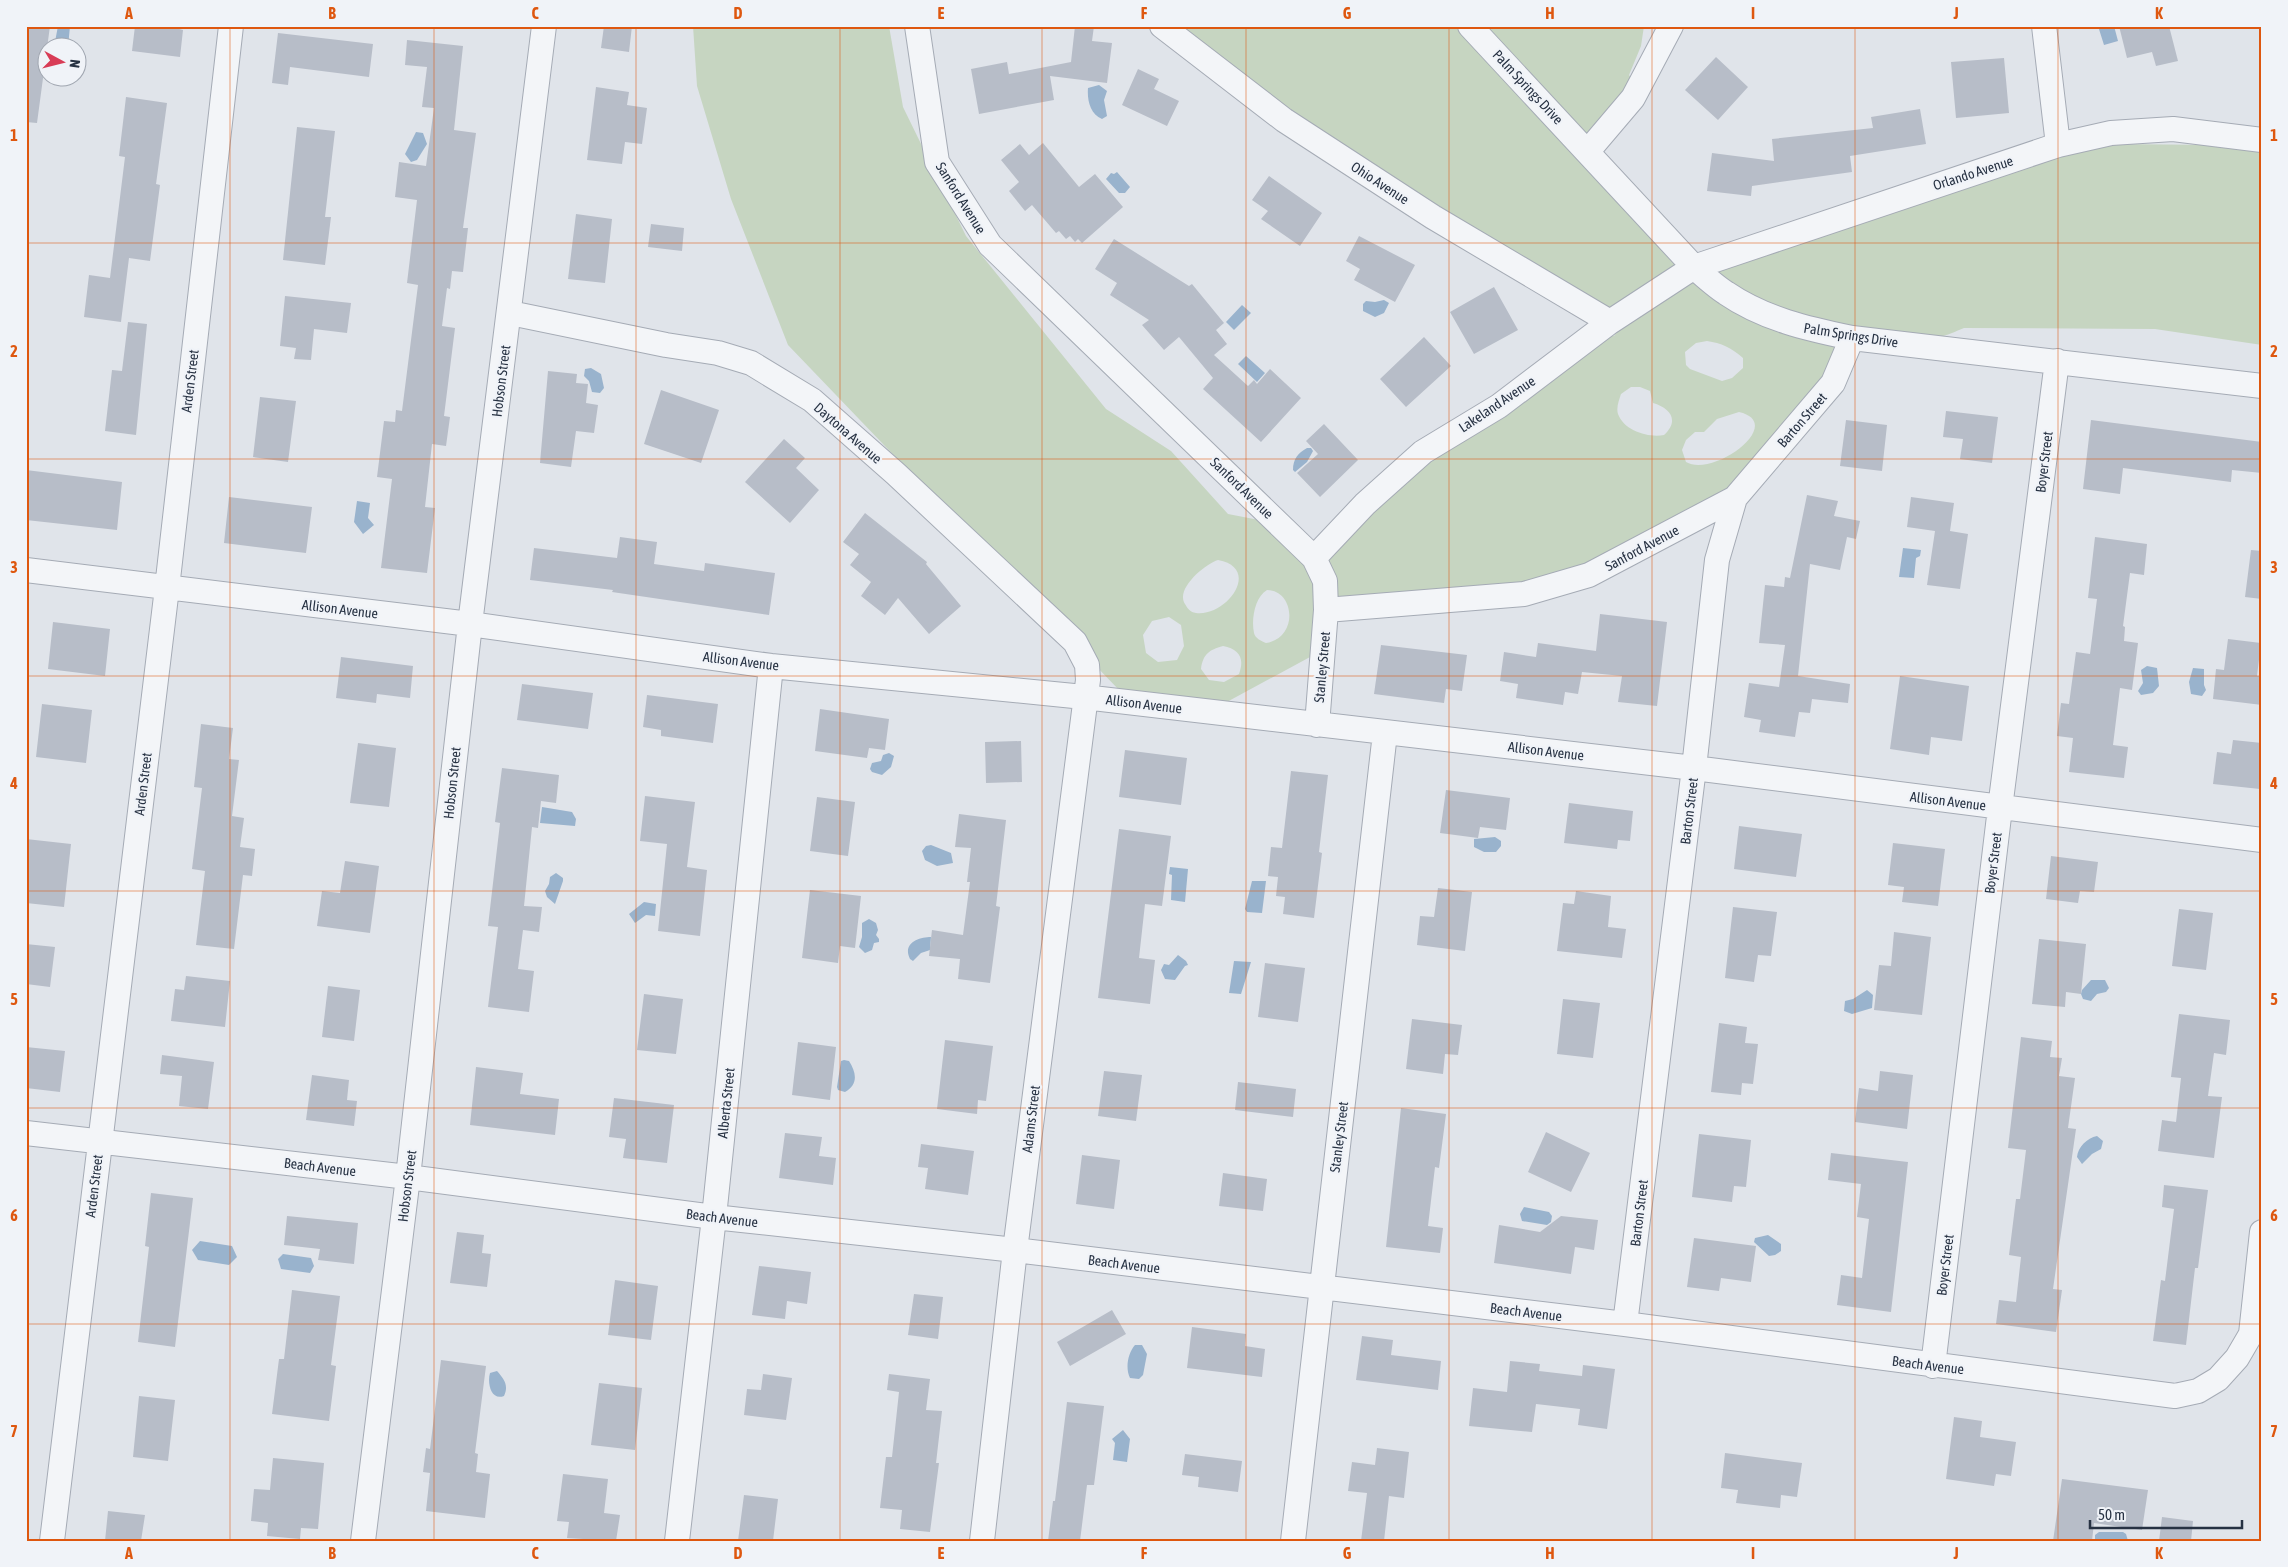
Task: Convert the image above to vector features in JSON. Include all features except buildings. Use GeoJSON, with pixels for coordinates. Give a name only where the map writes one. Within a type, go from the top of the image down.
{"type":"FeatureCollection","features":[{"type":"Feature","properties":{"kind":"street","name":"Arden Street"},"geometry":{"type":"LineString","coordinates":[[52,1541],[167,588],[231,26]]}},
{"type":"Feature","properties":{"kind":"street","name":"Hobson Street"},"geometry":{"type":"LineString","coordinates":[[363,1541],[408,1177],[470,624],[510,313],[544,26]]}},
{"type":"Feature","properties":{"kind":"street","name":"Sanford Avenue"},"geometry":{"type":"LineString","coordinates":[[917,26],[937,162],[990,245],[1314,558],[1325,582],[1326,610],[1524,594],[1589,575],[1735,498]]}},
{"type":"Feature","properties":{"kind":"street","name":"Ohio Avenue"},"geometry":{"type":"LineString","coordinates":[[1162,26],[1284,120],[1433,217],[1610,322]]}},
{"type":"Feature","properties":{"kind":"street","name":"Palm Springs Drive"},"geometry":{"type":"LineString","coordinates":[[1470,26],[1694,267],[1726,293],[1759,312],[1800,328],[1852,338],[2262,386]]}},
{"type":"Feature","properties":{"kind":"street"},"geometry":{"type":"LineString","coordinates":[[1588,151],[1633,98],[1671,26]]}},
{"type":"Feature","properties":{"kind":"street"},"geometry":{"type":"LineString","coordinates":[[2044,26],[2058,145]]}},
{"type":"Feature","properties":{"kind":"street","name":"Orlando Avenue"},"geometry":{"type":"LineString","coordinates":[[1694,267],[2058,145],[2111,133],[2173,129],[2262,140]]}},
{"type":"Feature","properties":{"kind":"street","name":"Lakeland Avenue"},"geometry":{"type":"LineString","coordinates":[[1314,558],[1365,504],[1423,452],[1499,406],[1610,322],[1694,267]]}},
{"type":"Feature","properties":{"kind":"street","name":"Daytona Avenue"},"geometry":{"type":"LineString","coordinates":[[510,313],[666,345],[718,353],[751,363],[812,400],[896,474],[1074,642],[1087,665],[1088,680],[1084,697]]}},
{"type":"Feature","properties":{"kind":"street","name":"Barton Street"},"geometry":{"type":"LineString","coordinates":[[1625,1324],[1694,768],[1717,560],[1735,498],[1833,383],[1852,338]]}},
{"type":"Feature","properties":{"kind":"street","name":"Boyer Street"},"geometry":{"type":"LineString","coordinates":[[1933,1366],[2000,808],[2057,361]]}},
{"type":"Feature","properties":{"kind":"street","name":"Allison Avenue"},"geometry":{"type":"LineString","coordinates":[[26,570],[470,624],[771,666],[1084,697],[1386,732],[1694,768],[2262,840]]}},
{"type":"Feature","properties":{"kind":"street","name":"Stanley Street"},"geometry":{"type":"LineString","coordinates":[[1317,725],[1326,610]]}},
{"type":"Feature","properties":{"kind":"street","name":"Alberta Street"},"geometry":{"type":"LineString","coordinates":[[677,1541],[714,1217],[771,666]]}},
{"type":"Feature","properties":{"kind":"street","name":"Adams Street"},"geometry":{"type":"LineString","coordinates":[[982,1541],[1014,1250],[1084,697]]}},
{"type":"Feature","properties":{"kind":"street","name":"Stanley Street"},"geometry":{"type":"LineString","coordinates":[[1293,1541],[1386,732]]}},
{"type":"Feature","properties":{"kind":"street","name":"Beach Avenue"},"geometry":{"type":"LineString","coordinates":[[26,1133],[408,1177],[714,1217],[1014,1250],[1625,1324],[1933,1366],[2175,1396],[2198,1391],[2218,1379],[2237,1358],[2251,1334],[2262,1232]]}},
{"type":"Feature","properties":{"kind":"green space"},"geometry":{"type":"Polygon","coordinates":[[[693,26],[889,26],[903,107],[966,236],[1106,409],[1171,451],[1228,514],[1259,520],[1304,564],[1313,584],[1315,609],[1310,657],[1225,703],[1119,690],[788,345],[731,199],[697,86],[693,26]],[[1218,560],[1212,562],[1193,578],[1184,591],[1183,598],[1185,604],[1192,612],[1208,612],[1219,608],[1235,591],[1239,581],[1237,572],[1231,565],[1218,560]],[[1267,590],[1263,593],[1255,609],[1253,627],[1256,636],[1266,643],[1277,639],[1284,633],[1289,615],[1288,605],[1276,592],[1267,590]],[[1169,617],[1152,621],[1143,635],[1146,653],[1158,662],[1177,660],[1184,646],[1181,625],[1169,617]],[[1223,646],[1210,651],[1205,656],[1201,669],[1209,680],[1224,682],[1239,674],[1241,659],[1237,652],[1229,647],[1223,646]]]}},
{"type":"Feature","properties":{"kind":"green space"},"geometry":{"type":"Polygon","coordinates":[[[1180,26],[1455,26],[1677,265],[1610,309],[1440,209],[1291,112],[1180,26]]]}},
{"type":"Feature","properties":{"kind":"green space"},"geometry":{"type":"Polygon","coordinates":[[[1485,26],[1644,26],[1641,46],[1629,75],[1631,78],[1623,93],[1587,135],[1485,26]]]}},
{"type":"Feature","properties":{"kind":"green space"},"geometry":{"type":"Polygon","coordinates":[[[2112,144],[2216,145],[2262,152],[2262,345],[2155,329],[1964,328],[1948,335],[1923,337],[1847,326],[1801,316],[1757,298],[1736,286],[1716,271],[2061,155],[2112,144]]]}},
{"type":"Feature","properties":{"kind":"green space"},"geometry":{"type":"Polygon","coordinates":[[[1693,281],[1836,346],[1823,378],[1727,490],[1584,566],[1522,584],[1338,598],[1336,578],[1328,560],[1374,511],[1431,460],[1611,335],[1614,336],[1619,329],[1693,281]],[[1707,341],[1696,343],[1685,352],[1686,365],[1690,369],[1722,381],[1732,378],[1743,368],[1743,358],[1735,351],[1726,346],[1707,341]],[[1631,387],[1621,394],[1617,412],[1621,420],[1631,429],[1644,434],[1658,436],[1664,435],[1669,430],[1672,420],[1671,415],[1664,408],[1653,403],[1650,391],[1640,387],[1631,387]],[[1739,412],[1717,419],[1704,432],[1695,432],[1686,440],[1682,450],[1686,462],[1698,465],[1728,456],[1751,437],[1755,427],[1752,418],[1739,412]]]}},
{"type":"Feature","properties":{"kind":"water"},"geometry":{"type":"Polygon","coordinates":[[[58,26],[70,26],[69,38],[56,38],[58,26]]]}},
{"type":"Feature","properties":{"kind":"water"},"geometry":{"type":"Polygon","coordinates":[[[2098,26],[2114,26],[2118,41],[2104,45],[2098,26]]]}},
{"type":"Feature","properties":{"kind":"water"},"geometry":{"type":"Polygon","coordinates":[[[1099,85],[1107,91],[1104,100],[1107,116],[1102,119],[1092,110],[1088,97],[1088,88],[1099,85]]]}},
{"type":"Feature","properties":{"kind":"water"},"geometry":{"type":"Polygon","coordinates":[[[416,132],[423,133],[427,144],[417,160],[411,162],[405,154],[416,132]]]}},
{"type":"Feature","properties":{"kind":"water"},"geometry":{"type":"Polygon","coordinates":[[[1117,172],[1130,187],[1125,193],[1119,193],[1106,179],[1111,173],[1117,172]]]}},
{"type":"Feature","properties":{"kind":"water"},"geometry":{"type":"Polygon","coordinates":[[[1384,300],[1389,303],[1384,313],[1375,317],[1363,311],[1363,304],[1366,301],[1384,300]]]}},
{"type":"Feature","properties":{"kind":"water"},"geometry":{"type":"Polygon","coordinates":[[[1242,305],[1251,313],[1234,330],[1226,322],[1242,305]]]}},
{"type":"Feature","properties":{"kind":"water"},"geometry":{"type":"Polygon","coordinates":[[[1246,356],[1265,373],[1257,382],[1238,364],[1246,356]]]}},
{"type":"Feature","properties":{"kind":"water"},"geometry":{"type":"Polygon","coordinates":[[[591,368],[601,374],[604,388],[600,393],[592,392],[589,381],[584,376],[585,369],[591,368]]]}},
{"type":"Feature","properties":{"kind":"water"},"geometry":{"type":"Polygon","coordinates":[[[1307,448],[1311,448],[1313,451],[1307,462],[1295,472],[1293,466],[1295,460],[1307,448]]]}},
{"type":"Feature","properties":{"kind":"water"},"geometry":{"type":"Polygon","coordinates":[[[357,501],[370,503],[368,518],[374,525],[363,534],[354,522],[357,501]]]}},
{"type":"Feature","properties":{"kind":"water"},"geometry":{"type":"Polygon","coordinates":[[[1903,548],[1921,550],[1920,556],[1916,558],[1914,578],[1899,577],[1903,548]]]}},
{"type":"Feature","properties":{"kind":"water"},"geometry":{"type":"Polygon","coordinates":[[[2147,666],[2157,668],[2159,686],[2153,693],[2141,695],[2138,691],[2143,683],[2141,670],[2147,666]]]}},
{"type":"Feature","properties":{"kind":"water"},"geometry":{"type":"Polygon","coordinates":[[[2193,668],[2204,669],[2204,685],[2206,690],[2202,696],[2191,694],[2189,682],[2193,668]]]}},
{"type":"Feature","properties":{"kind":"water"},"geometry":{"type":"Polygon","coordinates":[[[889,753],[894,756],[891,767],[882,775],[872,772],[870,769],[872,763],[881,761],[883,755],[889,753]]]}},
{"type":"Feature","properties":{"kind":"water"},"geometry":{"type":"Polygon","coordinates":[[[542,807],[572,812],[576,819],[575,826],[540,823],[542,807]]]}},
{"type":"Feature","properties":{"kind":"water"},"geometry":{"type":"Polygon","coordinates":[[[1495,837],[1501,841],[1501,846],[1496,852],[1484,852],[1474,847],[1474,839],[1495,837]]]}},
{"type":"Feature","properties":{"kind":"water"},"geometry":{"type":"Polygon","coordinates":[[[931,845],[951,853],[953,863],[937,866],[925,860],[922,851],[926,846],[931,845]]]}},
{"type":"Feature","properties":{"kind":"water"},"geometry":{"type":"Polygon","coordinates":[[[1170,867],[1188,869],[1185,902],[1171,900],[1172,875],[1169,874],[1170,867]]]}},
{"type":"Feature","properties":{"kind":"water"},"geometry":{"type":"Polygon","coordinates":[[[556,873],[563,878],[563,881],[555,904],[547,897],[545,891],[550,877],[556,873]]]}},
{"type":"Feature","properties":{"kind":"water"},"geometry":{"type":"Polygon","coordinates":[[[1252,881],[1266,881],[1262,913],[1247,912],[1245,909],[1252,881]]]}},
{"type":"Feature","properties":{"kind":"water"},"geometry":{"type":"Polygon","coordinates":[[[644,902],[656,904],[655,916],[646,915],[635,923],[629,914],[644,902]]]}},
{"type":"Feature","properties":{"kind":"water"},"geometry":{"type":"Polygon","coordinates":[[[869,919],[876,923],[878,930],[876,935],[879,942],[874,943],[872,950],[865,953],[859,947],[862,937],[862,923],[869,919]]]}},
{"type":"Feature","properties":{"kind":"water"},"geometry":{"type":"Polygon","coordinates":[[[931,937],[930,950],[921,953],[913,961],[910,959],[908,949],[910,945],[922,938],[931,937]]]}},
{"type":"Feature","properties":{"kind":"water"},"geometry":{"type":"Polygon","coordinates":[[[1178,955],[1188,965],[1185,966],[1175,980],[1165,979],[1161,970],[1164,964],[1169,965],[1178,955]]]}},
{"type":"Feature","properties":{"kind":"water"},"geometry":{"type":"Polygon","coordinates":[[[1234,961],[1251,962],[1241,994],[1229,993],[1234,961]]]}},
{"type":"Feature","properties":{"kind":"water"},"geometry":{"type":"Polygon","coordinates":[[[2091,980],[2105,980],[2109,988],[2106,992],[2097,994],[2091,1001],[2083,999],[2081,994],[2082,990],[2091,980]]]}},
{"type":"Feature","properties":{"kind":"water"},"geometry":{"type":"Polygon","coordinates":[[[1867,990],[1873,995],[1872,1008],[1852,1014],[1844,1011],[1845,1001],[1853,999],[1867,990]]]}},
{"type":"Feature","properties":{"kind":"water"},"geometry":{"type":"Polygon","coordinates":[[[841,1061],[849,1061],[855,1074],[853,1085],[845,1092],[838,1090],[837,1087],[841,1061]]]}},
{"type":"Feature","properties":{"kind":"water"},"geometry":{"type":"Polygon","coordinates":[[[2097,1136],[2103,1141],[2101,1149],[2092,1154],[2082,1164],[2077,1157],[2081,1146],[2097,1136]]]}},
{"type":"Feature","properties":{"kind":"water"},"geometry":{"type":"Polygon","coordinates":[[[1524,1207],[1549,1212],[1552,1216],[1551,1222],[1547,1225],[1522,1221],[1520,1214],[1524,1207]]]}},
{"type":"Feature","properties":{"kind":"water"},"geometry":{"type":"Polygon","coordinates":[[[1768,1235],[1781,1244],[1781,1251],[1775,1255],[1769,1256],[1754,1242],[1755,1238],[1768,1235]]]}},
{"type":"Feature","properties":{"kind":"water"},"geometry":{"type":"Polygon","coordinates":[[[200,1241],[232,1246],[237,1257],[229,1265],[198,1260],[192,1250],[200,1241]]]}},
{"type":"Feature","properties":{"kind":"water"},"geometry":{"type":"Polygon","coordinates":[[[283,1254],[311,1258],[314,1266],[310,1273],[281,1269],[278,1259],[283,1254]]]}},
{"type":"Feature","properties":{"kind":"water"},"geometry":{"type":"Polygon","coordinates":[[[1135,1345],[1142,1345],[1147,1354],[1143,1375],[1139,1379],[1130,1378],[1128,1374],[1129,1356],[1135,1345]]]}},
{"type":"Feature","properties":{"kind":"water"},"geometry":{"type":"Polygon","coordinates":[[[497,1371],[506,1385],[504,1396],[500,1397],[493,1394],[489,1382],[490,1373],[497,1371]]]}},
{"type":"Feature","properties":{"kind":"water"},"geometry":{"type":"Polygon","coordinates":[[[1123,1430],[1130,1439],[1127,1462],[1113,1460],[1115,1443],[1112,1439],[1123,1430]]]}},
{"type":"Feature","properties":{"kind":"water"},"geometry":{"type":"Polygon","coordinates":[[[2099,1532],[2123,1532],[2126,1534],[2128,1541],[2095,1541],[2095,1535],[2099,1532]]]}}]}
